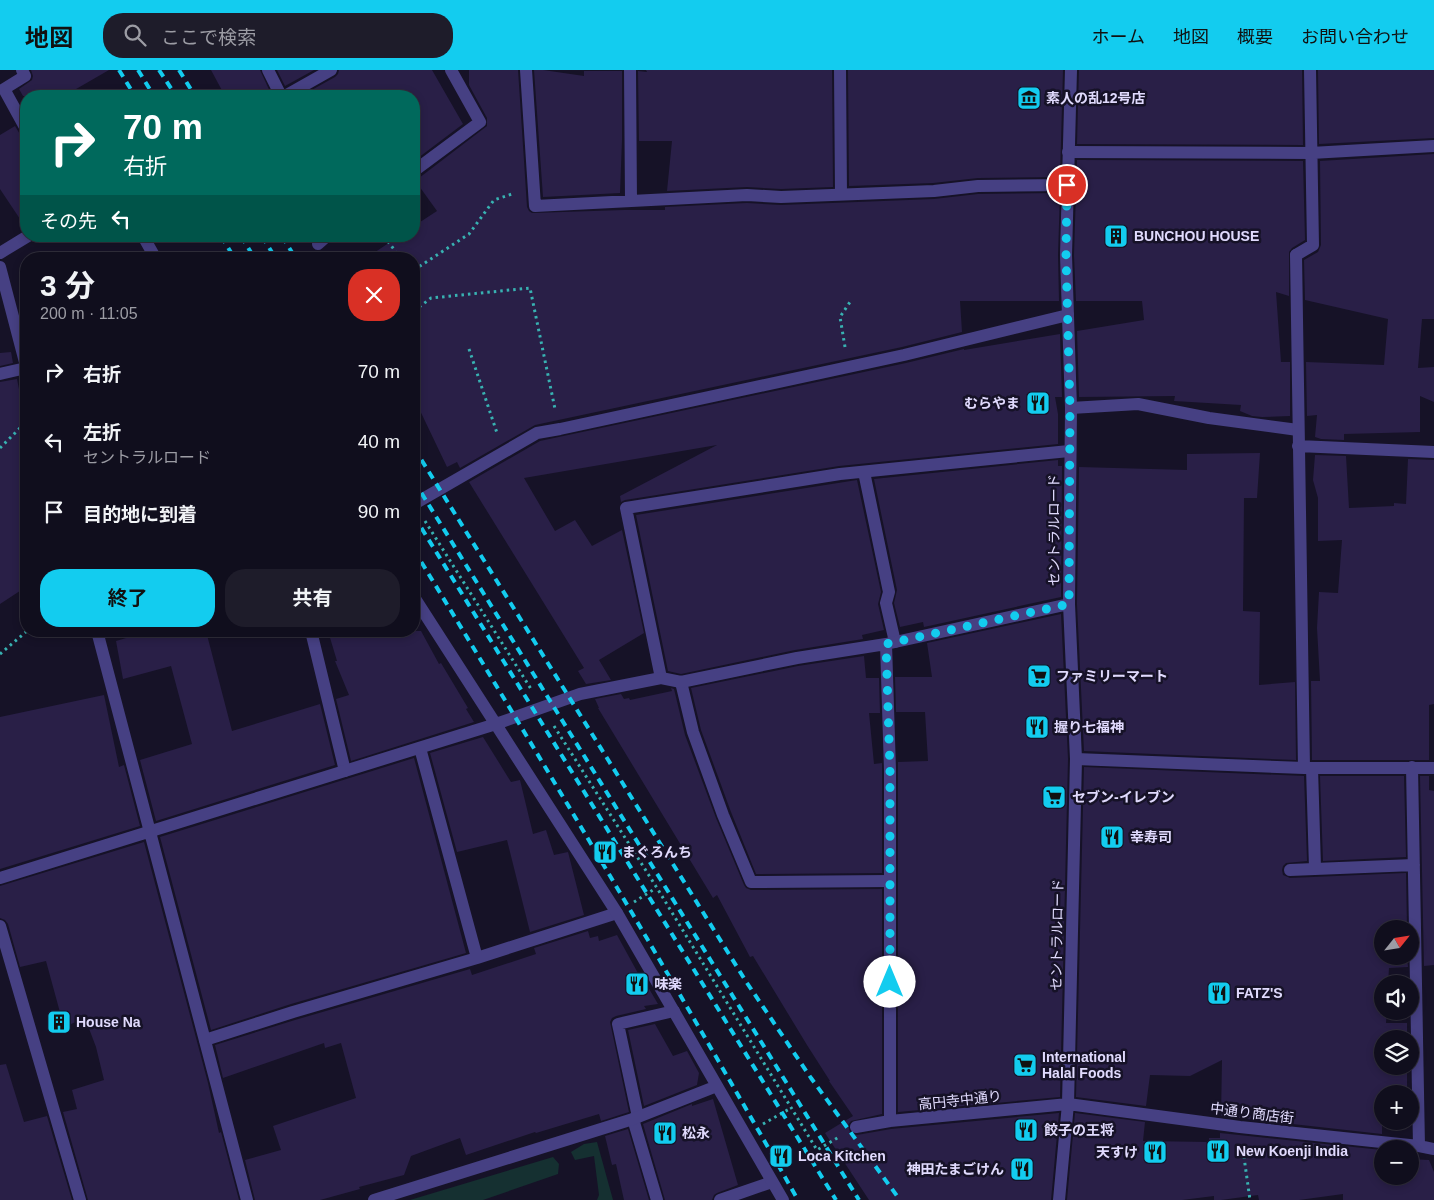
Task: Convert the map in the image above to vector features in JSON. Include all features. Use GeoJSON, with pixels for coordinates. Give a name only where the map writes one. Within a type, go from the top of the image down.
{"type":"FeatureCollection","features":[{"type":"Feature","properties":{"kind":"street"},"geometry":{"type":"LineString","coordinates":[[20,118],[4,89],[25,76],[22,70]]}},
{"type":"Feature","properties":{"kind":"street"},"geometry":{"type":"LineString","coordinates":[[268,70],[280,90]]}},
{"type":"Feature","properties":{"kind":"street"},"geometry":{"type":"LineString","coordinates":[[294,90],[331,70]]}},
{"type":"Feature","properties":{"kind":"street"},"geometry":{"type":"LineString","coordinates":[[420,167],[480,122],[451,70]]}},
{"type":"Feature","properties":{"kind":"street"},"geometry":{"type":"LineString","coordinates":[[526,70],[535,206],[747,195],[781,197],[934,191],[978,186],[1067,185]]}},
{"type":"Feature","properties":{"kind":"street"},"geometry":{"type":"LineString","coordinates":[[630,70],[631,201]]}},
{"type":"Feature","properties":{"kind":"street"},"geometry":{"type":"LineString","coordinates":[[840,70],[842,194]]}},
{"type":"Feature","properties":{"kind":"street","name":"セントラルロード"},"geometry":{"type":"LineString","coordinates":[[1059,1200],[1068,1104],[1076,759],[1069,604],[1070,408],[1066,255],[1071,70]]}},
{"type":"Feature","properties":{"kind":"street"},"geometry":{"type":"LineString","coordinates":[[1310,70],[1313,245],[1296,255],[1298,446],[1308,768],[1315,868]]}},
{"type":"Feature","properties":{"kind":"street"},"geometry":{"type":"LineString","coordinates":[[1068,152],[1312,154],[1434,146]]}},
{"type":"Feature","properties":{"kind":"street"},"geometry":{"type":"LineString","coordinates":[[0,254],[20,241]]}},
{"type":"Feature","properties":{"kind":"street"},"geometry":{"type":"LineString","coordinates":[[0,267],[3,289],[20,347]]}},
{"type":"Feature","properties":{"kind":"street"},"geometry":{"type":"LineString","coordinates":[[420,500],[537,433],[848,367],[1068,316]]}},
{"type":"Feature","properties":{"kind":"street"},"geometry":{"type":"LineString","coordinates":[[0,374],[20,369]]}},
{"type":"Feature","properties":{"kind":"street"},"geometry":{"type":"LineString","coordinates":[[1070,408],[1138,404],[1209,418],[1298,430]]}},
{"type":"Feature","properties":{"kind":"street"},"geometry":{"type":"LineString","coordinates":[[1298,446],[1434,452]]}},
{"type":"Feature","properties":{"kind":"street"},"geometry":{"type":"LineString","coordinates":[[661,678],[626,508],[840,474],[1069,451]]}},
{"type":"Feature","properties":{"kind":"street"},"geometry":{"type":"LineString","coordinates":[[864,472],[888,592],[886,603],[890,643],[890,1122]]}},
{"type":"Feature","properties":{"kind":"street"},"geometry":{"type":"LineString","coordinates":[[0,878],[496,724],[580,694],[661,678],[681,682],[797,658],[890,643],[1069,604]]}},
{"type":"Feature","properties":{"kind":"street"},"geometry":{"type":"LineString","coordinates":[[420,606],[616,912],[783,1200]]}},
{"type":"Feature","properties":{"kind":"street"},"geometry":{"type":"LineString","coordinates":[[99,637],[247,1200]]}},
{"type":"Feature","properties":{"kind":"street"},"geometry":{"type":"LineString","coordinates":[[312,637],[345,771]]}},
{"type":"Feature","properties":{"kind":"street"},"geometry":{"type":"LineString","coordinates":[[681,682],[693,732],[723,815],[751,882],[890,882]]}},
{"type":"Feature","properties":{"kind":"street"},"geometry":{"type":"LineString","coordinates":[[420,748],[477,958]]}},
{"type":"Feature","properties":{"kind":"street"},"geometry":{"type":"LineString","coordinates":[[1076,759],[1308,768],[1434,768]]}},
{"type":"Feature","properties":{"kind":"street"},"geometry":{"type":"LineString","coordinates":[[1412,767],[1419,1140]]}},
{"type":"Feature","properties":{"kind":"street"},"geometry":{"type":"LineString","coordinates":[[1290,870],[1414,865]]}},
{"type":"Feature","properties":{"kind":"street"},"geometry":{"type":"LineString","coordinates":[[205,1040],[477,958],[616,912]]}},
{"type":"Feature","properties":{"kind":"street"},"geometry":{"type":"LineString","coordinates":[[0,926],[80,1200]]}},
{"type":"Feature","properties":{"kind":"street"},"geometry":{"type":"LineString","coordinates":[[657,1200],[636,1118],[618,1024],[674,1011]]}},
{"type":"Feature","properties":{"kind":"street"},"geometry":{"type":"LineString","coordinates":[[374,1200],[636,1118],[717,1086]]}},
{"type":"Feature","properties":{"kind":"street","name":"高円寺中通り"},"geometry":{"type":"LineString","coordinates":[[856,1127],[1068,1104]]}},
{"type":"Feature","properties":{"kind":"street","name":"中通り商店街"},"geometry":{"type":"LineString","coordinates":[[1068,1104],[1240,1127],[1374,1141]]}},
{"type":"Feature","properties":{"kind":"street","name":"中通り商店街"},"geometry":{"type":"LineString","coordinates":[[1419,1146],[1434,1150]]}},
{"type":"Feature","properties":{"kind":"street"},"geometry":{"type":"LineString","coordinates":[[720,1200],[772,1182]]}},
{"type":"Feature","properties":{"kind":"path"},"geometry":{"type":"LineString","coordinates":[[420,266],[469,234],[494,200],[534,186]]}},
{"type":"Feature","properties":{"kind":"path"},"geometry":{"type":"LineString","coordinates":[[420,306],[431,298],[530,288],[560,429]]}},
{"type":"Feature","properties":{"kind":"path"},"geometry":{"type":"LineString","coordinates":[[848,367],[840,316],[850,302]]}},
{"type":"Feature","properties":{"kind":"path"},"geometry":{"type":"LineString","coordinates":[[469,349],[503,452]]}},
{"type":"Feature","properties":{"kind":"path"},"geometry":{"type":"LineString","coordinates":[[0,448],[20,428]]}},
{"type":"Feature","properties":{"kind":"path"},"geometry":{"type":"LineString","coordinates":[[420,514],[656,888],[817,1150],[856,1127]]}},
{"type":"Feature","properties":{"kind":"path"},"geometry":{"type":"LineString","coordinates":[[0,654],[20,637]]}},
{"type":"Feature","properties":{"kind":"path"},"geometry":{"type":"LineString","coordinates":[[745,1134],[791,1108]]}},
{"type":"Feature","properties":{"kind":"path"},"geometry":{"type":"LineString","coordinates":[[1240,1127],[1250,1200]]}},
{"type":"Feature","properties":{"kind":"green space"},"geometry":{"type":"Polygon","coordinates":[[[597,1142],[613,1200],[597,1200],[599,1195],[594,1156],[575,1160],[571,1152],[584,1144],[597,1142]]]}},
{"type":"Feature","properties":{"kind":"green space"},"geometry":{"type":"Polygon","coordinates":[[[553,1157],[559,1164],[558,1174],[483,1200],[410,1200],[553,1157]]]}},
{"type":"Feature","properties":{"kind":"building"},"geometry":{"type":"Polygon","coordinates":[[[31,70],[109,70],[74,90],[20,91],[19,89],[32,80],[31,70]]]}},
{"type":"Feature","properties":{"kind":"building"},"geometry":{"type":"Polygon","coordinates":[[[211,70],[260,70],[269,90],[222,90],[211,70]]]}},
{"type":"Feature","properties":{"kind":"building"},"geometry":{"type":"Polygon","coordinates":[[[277,70],[314,70],[285,86],[277,70]]]}},
{"type":"Feature","properties":{"kind":"building"},"geometry":{"type":"Polygon","coordinates":[[[339,70],[432,70],[463,124],[420,156],[420,90],[312,90],[338,74],[339,70]]]}},
{"type":"Feature","properties":{"kind":"building"},"geometry":{"type":"Polygon","coordinates":[[[469,70],[518,70],[527,207],[532,213],[665,210],[665,207],[747,203],[781,205],[934,199],[978,194],[1060,193],[1059,301],[960,301],[962,332],[902,347],[535,425],[460,468],[457,462],[447,467],[420,411],[420,252],[375,252],[390,242],[420,242],[420,222],[437,211],[420,187],[420,177],[487,126],[487,118],[469,85],[469,70]]]}},
{"type":"Feature","properties":{"kind":"building"},"geometry":{"type":"Polygon","coordinates":[[[534,70],[584,76],[584,71],[622,71],[620,193],[543,197],[534,70]]]}},
{"type":"Feature","properties":{"kind":"building"},"geometry":{"type":"Polygon","coordinates":[[[646,70],[832,70],[833,187],[781,189],[747,187],[667,191],[672,141],[639,141],[638,71],[647,72],[646,70]]]}},
{"type":"Feature","properties":{"kind":"building"},"geometry":{"type":"Polygon","coordinates":[[[848,70],[1063,70],[1060,177],[978,178],[933,183],[849,186],[848,70]]]}},
{"type":"Feature","properties":{"kind":"building"},"geometry":{"type":"Polygon","coordinates":[[[1079,70],[1302,70],[1303,145],[1077,144],[1079,70]]]}},
{"type":"Feature","properties":{"kind":"building"},"geometry":{"type":"Polygon","coordinates":[[[1318,70],[1434,70],[1434,138],[1319,144],[1318,70]]]}},
{"type":"Feature","properties":{"kind":"building"},"geometry":{"type":"Polygon","coordinates":[[[15,126],[20,134],[20,219],[0,189],[0,135],[15,126]]]}},
{"type":"Feature","properties":{"kind":"building"},"geometry":{"type":"Polygon","coordinates":[[[1434,154],[1434,319],[1422,319],[1418,368],[1434,367],[1434,402],[1420,396],[1420,432],[1344,434],[1344,440],[1315,437],[1317,415],[1307,416],[1306,362],[1384,365],[1388,319],[1305,300],[1304,260],[1318,252],[1321,245],[1320,161],[1434,154]]]}},
{"type":"Feature","properties":{"kind":"building"},"geometry":{"type":"Polygon","coordinates":[[[1077,160],[1303,161],[1305,240],[1289,252],[1289,296],[1276,292],[1281,362],[1290,362],[1290,416],[1252,416],[1240,411],[1241,405],[1174,401],[1175,396],[1079,397],[1077,331],[1144,320],[1142,301],[1076,301],[1074,255],[1077,160]]]}},
{"type":"Feature","properties":{"kind":"building"},"geometry":{"type":"Polygon","coordinates":[[[1060,334],[1062,397],[1055,397],[1058,414],[1058,444],[839,466],[621,502],[620,496],[717,445],[524,478],[555,531],[575,520],[592,546],[622,530],[644,633],[599,660],[611,680],[586,684],[578,671],[584,668],[469,482],[540,441],[964,349],[1060,334]]]}},
{"type":"Feature","properties":{"kind":"building"},"geometry":{"type":"Polygon","coordinates":[[[11,352],[13,363],[0,366],[0,353],[11,352]]]}},
{"type":"Feature","properties":{"kind":"building"},"geometry":{"type":"Polygon","coordinates":[[[17,379],[20,394],[20,591],[0,604],[0,382],[17,379]]]}},
{"type":"Feature","properties":{"kind":"building"},"geometry":{"type":"Polygon","coordinates":[[[1260,453],[1257,498],[1244,498],[1243,611],[1260,612],[1259,685],[1295,682],[1296,760],[1084,751],[1077,604],[1079,467],[1187,470],[1187,454],[1260,453]]]}},
{"type":"Feature","properties":{"kind":"building"},"geometry":{"type":"Polygon","coordinates":[[[1315,455],[1346,456],[1349,508],[1394,506],[1394,503],[1406,504],[1408,459],[1434,460],[1434,704],[1429,705],[1429,760],[1312,760],[1311,681],[1320,681],[1317,628],[1319,592],[1338,593],[1342,540],[1318,541],[1318,498],[1313,480],[1315,455]]]}},
{"type":"Feature","properties":{"kind":"building"},"geometry":{"type":"Polygon","coordinates":[[[1058,460],[1058,466],[1062,466],[1061,597],[924,627],[923,622],[900,627],[894,603],[897,590],[874,479],[1058,460]]]}},
{"type":"Feature","properties":{"kind":"building"},"geometry":{"type":"Polygon","coordinates":[[[857,480],[881,592],[878,604],[884,630],[862,635],[863,639],[795,650],[681,674],[668,671],[636,515],[857,480]]]}},
{"type":"Feature","properties":{"kind":"building"},"geometry":{"type":"Polygon","coordinates":[[[1061,614],[1068,759],[1060,1097],[898,1112],[898,762],[928,761],[925,712],[896,712],[895,677],[932,677],[927,643],[1061,614]]]}},
{"type":"Feature","properties":{"kind":"building"},"geometry":{"type":"Polygon","coordinates":[[[421,631],[439,664],[441,663],[468,708],[466,709],[474,722],[351,761],[336,699],[349,695],[335,661],[337,661],[330,637],[420,637],[421,631]]]}},
{"type":"Feature","properties":{"kind":"building"},"geometry":{"type":"Polygon","coordinates":[[[130,637],[208,637],[232,731],[320,704],[335,765],[156,821],[140,760],[192,744],[171,666],[123,679],[116,641],[130,637]]]}},
{"type":"Feature","properties":{"kind":"building"},"geometry":{"type":"Polygon","coordinates":[[[864,656],[866,678],[879,678],[880,713],[869,713],[874,764],[882,763],[882,873],[756,874],[701,730],[691,688],[798,666],[864,656]]]}},
{"type":"Feature","properties":{"kind":"building"},"geometry":{"type":"Polygon","coordinates":[[[671,688],[674,689],[685,735],[716,818],[746,888],[751,890],[882,889],[882,1114],[851,1121],[848,1125],[850,1132],[857,1135],[891,1129],[1059,1113],[1051,1200],[869,1200],[825,1133],[853,1116],[829,1081],[753,956],[750,957],[717,895],[713,898],[598,708],[595,699],[621,694],[624,699],[629,698],[630,700],[672,691],[671,688]]]}},
{"type":"Feature","properties":{"kind":"building"},"geometry":{"type":"Polygon","coordinates":[[[104,695],[119,767],[124,765],[140,826],[0,869],[0,717],[104,695]]]}},
{"type":"Feature","properties":{"kind":"building"},"geometry":{"type":"Polygon","coordinates":[[[483,737],[511,782],[520,780],[533,834],[546,830],[554,855],[568,852],[584,915],[530,932],[507,840],[457,852],[430,753],[483,737]]]}},
{"type":"Feature","properties":{"kind":"building"},"geometry":{"type":"Polygon","coordinates":[[[414,758],[466,953],[291,1004],[211,1030],[160,837],[414,758]]]}},
{"type":"Feature","properties":{"kind":"building"},"geometry":{"type":"Polygon","coordinates":[[[1084,767],[1304,776],[1307,861],[1286,863],[1282,870],[1283,875],[1290,878],[1406,873],[1407,920],[1374,920],[1374,965],[1408,965],[1408,967],[1389,968],[1389,975],[1374,975],[1374,1020],[1386,1020],[1386,1023],[1407,1023],[1407,1030],[1374,1030],[1374,1075],[1407,1075],[1407,1085],[1374,1085],[1374,1130],[1382,1130],[1382,1134],[1221,1116],[1222,1060],[1190,1076],[1150,1075],[1146,1106],[1076,1097],[1084,767]]]}},
{"type":"Feature","properties":{"kind":"building"},"geometry":{"type":"Polygon","coordinates":[[[1320,776],[1404,776],[1406,857],[1323,861],[1320,776]]]}},
{"type":"Feature","properties":{"kind":"building"},"geometry":{"type":"Polygon","coordinates":[[[1420,776],[1429,776],[1429,790],[1434,791],[1434,965],[1424,966],[1420,776]]]}},
{"type":"Feature","properties":{"kind":"building"},"geometry":{"type":"Polygon","coordinates":[[[144,842],[208,1083],[219,1133],[221,1132],[239,1200],[88,1200],[63,1112],[77,1109],[72,1090],[104,1080],[96,1047],[85,1018],[64,1027],[46,961],[20,967],[8,924],[0,918],[0,886],[144,842]]]}},
{"type":"Feature","properties":{"kind":"building"},"geometry":{"type":"Polygon","coordinates":[[[588,931],[590,938],[598,936],[599,941],[617,935],[639,975],[641,975],[658,1004],[644,1006],[646,1009],[616,1016],[610,1022],[629,1112],[601,1121],[599,1114],[535,1132],[466,1155],[460,1138],[411,1156],[404,1175],[320,1200],[255,1200],[245,1160],[281,1150],[273,1126],[356,1098],[341,1043],[325,1048],[324,1043],[223,1078],[215,1045],[470,969],[472,975],[536,954],[534,948],[588,931]]]}},
{"type":"Feature","properties":{"kind":"building"},"geometry":{"type":"Polygon","coordinates":[[[655,1024],[673,1056],[687,1051],[699,1073],[697,1085],[644,1106],[628,1030],[655,1024]]]}},
{"type":"Feature","properties":{"kind":"building"},"geometry":{"type":"Polygon","coordinates":[[[6,1064],[24,1122],[47,1116],[72,1200],[0,1200],[0,1065],[6,1064]]]}},
{"type":"Feature","properties":{"kind":"building"},"geometry":{"type":"Polygon","coordinates":[[[713,1099],[738,1185],[717,1193],[712,1200],[665,1200],[643,1124],[692,1104],[692,1106],[713,1099]]]}},
{"type":"Feature","properties":{"kind":"building"},"geometry":{"type":"Polygon","coordinates":[[[1075,1113],[1145,1122],[1143,1141],[1209,1142],[1209,1138],[1220,1138],[1220,1133],[1374,1149],[1374,1185],[1419,1185],[1419,1159],[1429,1160],[1434,1172],[1434,1200],[1343,1200],[1343,1194],[1299,1200],[1259,1200],[1258,1195],[1221,1200],[1214,1200],[1214,1196],[1182,1200],[1067,1200],[1075,1113]]]}},
{"type":"Feature","properties":{"kind":"building"},"geometry":{"type":"Polygon","coordinates":[[[628,1129],[649,1200],[624,1200],[616,1164],[612,1165],[605,1136],[628,1129]]]}},
{"type":"Feature","properties":{"kind":"railway"},"geometry":{"type":"LineString","coordinates":[[119,70],[131,90]]}},
{"type":"Feature","properties":{"kind":"railway"},"geometry":{"type":"LineString","coordinates":[[138,70],[150,90]]}},
{"type":"Feature","properties":{"kind":"railway"},"geometry":{"type":"LineString","coordinates":[[159,70],[172,90]]}},
{"type":"Feature","properties":{"kind":"railway"},"geometry":{"type":"LineString","coordinates":[[179,70],[191,90]]}},
{"type":"Feature","properties":{"kind":"railway"},"geometry":{"type":"LineString","coordinates":[[225,242],[231,252]]}},
{"type":"Feature","properties":{"kind":"railway"},"geometry":{"type":"LineString","coordinates":[[245,242],[251,252]]}},
{"type":"Feature","properties":{"kind":"railway"},"geometry":{"type":"LineString","coordinates":[[266,242],[272,252]]}},
{"type":"Feature","properties":{"kind":"railway"},"geometry":{"type":"LineString","coordinates":[[286,242],[292,252]]}},
{"type":"Feature","properties":{"kind":"railway"},"geometry":{"type":"LineString","coordinates":[[420,458],[747,983],[811,1078],[900,1200]]}},
{"type":"Feature","properties":{"kind":"railway"},"geometry":{"type":"LineString","coordinates":[[420,491],[859,1200]]}},
{"type":"Feature","properties":{"kind":"railway"},"geometry":{"type":"LineString","coordinates":[[420,526],[836,1200]]}},
{"type":"Feature","properties":{"kind":"railway"},"geometry":{"type":"LineString","coordinates":[[420,560],[609,874],[798,1200]]}},
{"type":"Feature","properties":{"kind":"place","name":"素人の乱12号店"},"geometry":{"type":"Point","coordinates":[1029,98]}},
{"type":"Feature","properties":{"kind":"place","name":"BUNCHOU HOUSE"},"geometry":{"type":"Point","coordinates":[1116,236]}},
{"type":"Feature","properties":{"kind":"place","name":"むらやま"},"geometry":{"type":"Point","coordinates":[1038,403]}},
{"type":"Feature","properties":{"kind":"place","name":"ファミリーマート"},"geometry":{"type":"Point","coordinates":[1039,676]}},
{"type":"Feature","properties":{"kind":"place","name":"握り七福神"},"geometry":{"type":"Point","coordinates":[1037,727]}},
{"type":"Feature","properties":{"kind":"place","name":"セブン-イレブン"},"geometry":{"type":"Point","coordinates":[1054,797]}},
{"type":"Feature","properties":{"kind":"place","name":"幸寿司"},"geometry":{"type":"Point","coordinates":[1112,837]}},
{"type":"Feature","properties":{"kind":"place","name":"まぐろんち"},"geometry":{"type":"Point","coordinates":[605,852]}},
{"type":"Feature","properties":{"kind":"place","name":"味楽"},"geometry":{"type":"Point","coordinates":[637,984]}},
{"type":"Feature","properties":{"kind":"place","name":"FATZ'S"},"geometry":{"type":"Point","coordinates":[1219,993]}},
{"type":"Feature","properties":{"kind":"place","name":"House Na"},"geometry":{"type":"Point","coordinates":[59,1022]}},
{"type":"Feature","properties":{"kind":"place","name":"International Halal Foods"},"geometry":{"type":"Point","coordinates":[1025,1065]}},
{"type":"Feature","properties":{"kind":"place","name":"餃子の王将"},"geometry":{"type":"Point","coordinates":[1026,1130]}},
{"type":"Feature","properties":{"kind":"place","name":"松永"},"geometry":{"type":"Point","coordinates":[665,1133]}},
{"type":"Feature","properties":{"kind":"place","name":"New Koenji India"},"geometry":{"type":"Point","coordinates":[1218,1151]}},
{"type":"Feature","properties":{"kind":"place","name":"天すけ"},"geometry":{"type":"Point","coordinates":[1155,1152]}},
{"type":"Feature","properties":{"kind":"place","name":"Loca Kitchen"},"geometry":{"type":"Point","coordinates":[781,1156]}},
{"type":"Feature","properties":{"kind":"place","name":"神田たまごけん"},"geometry":{"type":"Point","coordinates":[1022,1169]}},
{"type":"Feature","properties":{"kind":"route"},"geometry":{"type":"LineString","coordinates":[[890,982],[890,770],[886,644],[1069,604],[1070,408],[1066,255],[1067,185]]}}]}
